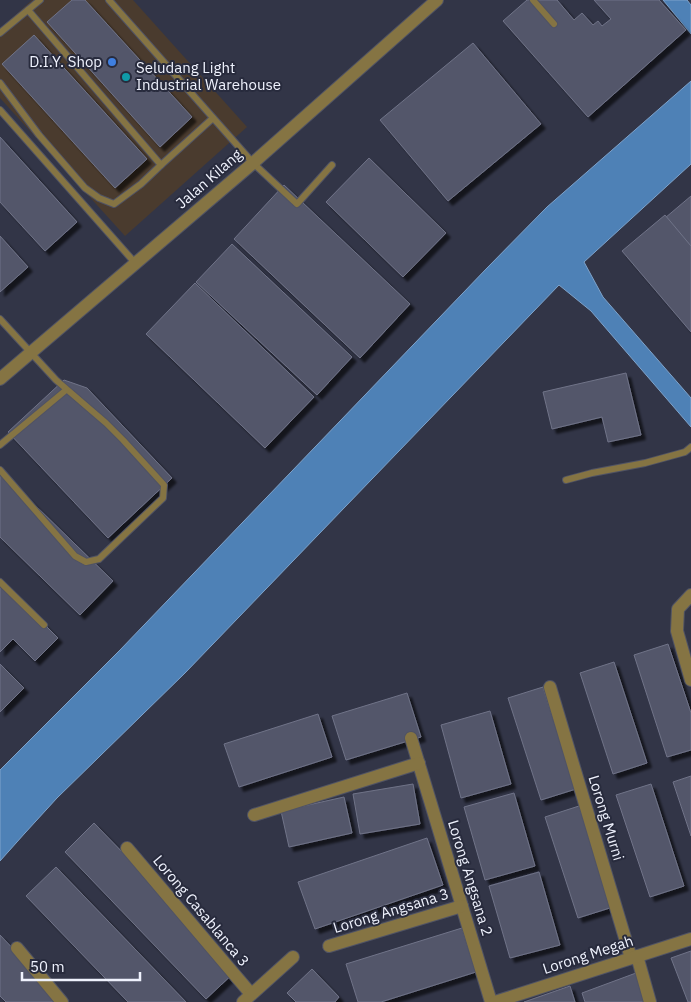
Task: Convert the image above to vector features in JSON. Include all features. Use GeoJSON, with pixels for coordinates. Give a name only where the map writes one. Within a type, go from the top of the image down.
{"type":"FeatureCollection","features":[{"type":"Feature","properties":{"kind":"street","name":"Jalan Kilang"},"geometry":{"type":"LineString","coordinates":[[0,379],[253,163],[437,0]]}},
{"type":"Feature","properties":{"kind":"street"},"geometry":{"type":"LineString","coordinates":[[691,595],[678,609],[677,630],[691,680]]}},
{"type":"Feature","properties":{"kind":"street","name":"Lorong Murni"},"geometry":{"type":"LineString","coordinates":[[550,687],[634,957],[650,1002]]}},
{"type":"Feature","properties":{"kind":"street","name":"Lorong Angsana 2"},"geometry":{"type":"LineString","coordinates":[[411,738],[491,1002]]}},
{"type":"Feature","properties":{"kind":"street"},"geometry":{"type":"LineString","coordinates":[[254,815],[419,764]]}},
{"type":"Feature","properties":{"kind":"street","name":"Lorong Casablanca 3"},"geometry":{"type":"LineString","coordinates":[[127,848],[247,998]]}},
{"type":"Feature","properties":{"kind":"street","name":"Lorong Angsana 3"},"geometry":{"type":"LineString","coordinates":[[329,946],[462,906]]}},
{"type":"Feature","properties":{"kind":"street","name":"Lorong Megah"},"geometry":{"type":"LineString","coordinates":[[495,1002],[691,939]]}},
{"type":"Feature","properties":{"kind":"street"},"geometry":{"type":"LineString","coordinates":[[17,948],[62,1002]]}},
{"type":"Feature","properties":{"kind":"street"},"geometry":{"type":"LineString","coordinates":[[247,998],[293,957]]}},
{"type":"Feature","properties":{"kind":"lane"},"geometry":{"type":"LineString","coordinates":[[0,33],[40,0]]}},
{"type":"Feature","properties":{"kind":"lane"},"geometry":{"type":"LineString","coordinates":[[109,0],[253,163],[297,204],[332,165]]}},
{"type":"Feature","properties":{"kind":"lane"},"geometry":{"type":"LineString","coordinates":[[533,0],[554,24]]}},
{"type":"Feature","properties":{"kind":"lane"},"geometry":{"type":"LineString","coordinates":[[28,10],[161,165]]}},
{"type":"Feature","properties":{"kind":"lane"},"geometry":{"type":"LineString","coordinates":[[0,83],[39,134],[86,188],[99,198],[114,204],[142,184],[213,118]]}},
{"type":"Feature","properties":{"kind":"lane"},"geometry":{"type":"LineString","coordinates":[[0,110],[136,264]]}},
{"type":"Feature","properties":{"kind":"lane"},"geometry":{"type":"LineString","coordinates":[[0,319],[66,390],[123,440],[164,485],[163,498],[99,559],[86,562],[74,556],[0,470]]}},
{"type":"Feature","properties":{"kind":"lane"},"geometry":{"type":"LineString","coordinates":[[0,445],[66,390]]}},
{"type":"Feature","properties":{"kind":"lane"},"geometry":{"type":"LineString","coordinates":[[566,480],[645,463],[685,452],[691,447]]}},
{"type":"Feature","properties":{"kind":"lane"},"geometry":{"type":"LineString","coordinates":[[0,582],[44,625]]}},
{"type":"Feature","properties":{"kind":"shaded area"},"geometry":{"type":"Polygon","coordinates":[[[32,0],[133,0],[247,127],[125,236],[0,98],[0,29],[32,0]]]}},
{"type":"Feature","properties":{"kind":"water"},"geometry":{"type":"Polygon","coordinates":[[[663,0],[687,0],[691,5],[691,34],[663,0]]]}},
{"type":"Feature","properties":{"kind":"water"},"geometry":{"type":"Polygon","coordinates":[[[691,81],[691,164],[584,262],[603,297],[691,398],[691,427],[591,311],[559,285],[185,673],[57,798],[0,861],[0,770],[120,650],[547,207],[691,81]]]}},
{"type":"Feature","properties":{"kind":"building","name":"Seludang Light Industrial Warehouse"},"geometry":{"type":"Polygon","coordinates":[[[72,0],[85,0],[192,117],[160,147],[47,22],[72,0]]]}},
{"type":"Feature","properties":{"kind":"building"},"geometry":{"type":"Polygon","coordinates":[[[527,0],[557,0],[574,20],[582,13],[593,25],[598,21],[602,26],[611,19],[594,0],[659,0],[686,30],[588,117],[503,21],[527,0]]]}},
{"type":"Feature","properties":{"kind":"building"},"geometry":{"type":"Polygon","coordinates":[[[34,35],[147,159],[115,188],[2,64],[34,35]]]}},
{"type":"Feature","properties":{"kind":"building"},"geometry":{"type":"Polygon","coordinates":[[[473,43],[541,124],[448,201],[380,120],[473,43]]]}},
{"type":"Feature","properties":{"kind":"building"},"geometry":{"type":"Polygon","coordinates":[[[0,137],[77,222],[45,251],[0,202],[0,137]]]}},
{"type":"Feature","properties":{"kind":"building"},"geometry":{"type":"Polygon","coordinates":[[[369,158],[446,233],[403,277],[326,202],[369,158]]]}},
{"type":"Feature","properties":{"kind":"building"},"geometry":{"type":"Polygon","coordinates":[[[284,185],[410,304],[360,358],[234,239],[284,185]]]}},
{"type":"Feature","properties":{"kind":"building"},"geometry":{"type":"Polygon","coordinates":[[[691,196],[691,248],[665,218],[691,196]]]}},
{"type":"Feature","properties":{"kind":"building"},"geometry":{"type":"Polygon","coordinates":[[[665,215],[691,246],[691,332],[622,251],[665,215]]]}},
{"type":"Feature","properties":{"kind":"building"},"geometry":{"type":"Polygon","coordinates":[[[0,236],[28,267],[0,292],[0,236]]]}},
{"type":"Feature","properties":{"kind":"building"},"geometry":{"type":"Polygon","coordinates":[[[232,244],[352,357],[317,395],[196,282],[232,244]]]}},
{"type":"Feature","properties":{"kind":"building"},"geometry":{"type":"Polygon","coordinates":[[[195,283],[314,397],[265,448],[146,334],[195,283]]]}},
{"type":"Feature","properties":{"kind":"building"},"geometry":{"type":"Polygon","coordinates":[[[626,373],[641,435],[608,442],[602,417],[552,429],[543,392],[626,373]]]}},
{"type":"Feature","properties":{"kind":"building"},"geometry":{"type":"Polygon","coordinates":[[[64,380],[87,388],[172,478],[108,538],[8,432],[64,380]]]}},
{"type":"Feature","properties":{"kind":"building"},"geometry":{"type":"Polygon","coordinates":[[[0,471],[113,581],[80,615],[0,537],[0,471]]]}},
{"type":"Feature","properties":{"kind":"building"},"geometry":{"type":"Polygon","coordinates":[[[0,580],[58,638],[35,661],[13,639],[0,652],[0,580]]]}},
{"type":"Feature","properties":{"kind":"building"},"geometry":{"type":"Polygon","coordinates":[[[668,644],[691,713],[691,750],[667,757],[634,655],[668,644]]]}},
{"type":"Feature","properties":{"kind":"building"},"geometry":{"type":"Polygon","coordinates":[[[614,662],[647,763],[613,774],[580,673],[614,662]]]}},
{"type":"Feature","properties":{"kind":"building"},"geometry":{"type":"Polygon","coordinates":[[[0,664],[24,688],[0,712],[0,664]]]}},
{"type":"Feature","properties":{"kind":"building"},"geometry":{"type":"Polygon","coordinates":[[[543,687],[576,789],[541,800],[508,698],[543,687]]]}},
{"type":"Feature","properties":{"kind":"building"},"geometry":{"type":"Polygon","coordinates":[[[407,693],[421,737],[346,760],[332,716],[407,693]]]}},
{"type":"Feature","properties":{"kind":"building"},"geometry":{"type":"Polygon","coordinates":[[[490,711],[511,784],[461,798],[441,725],[490,711]]]}},
{"type":"Feature","properties":{"kind":"building"},"geometry":{"type":"Polygon","coordinates":[[[318,714],[332,757],[239,787],[224,744],[318,714]]]}},
{"type":"Feature","properties":{"kind":"building"},"geometry":{"type":"Polygon","coordinates":[[[691,776],[691,836],[673,782],[691,776]]]}},
{"type":"Feature","properties":{"kind":"building"},"geometry":{"type":"Polygon","coordinates":[[[413,784],[420,824],[360,834],[353,794],[413,784]]]}},
{"type":"Feature","properties":{"kind":"building"},"geometry":{"type":"Polygon","coordinates":[[[651,784],[684,886],[650,897],[616,795],[651,784]]]}},
{"type":"Feature","properties":{"kind":"building"},"geometry":{"type":"Polygon","coordinates":[[[514,793],[535,866],[485,880],[464,807],[514,793]]]}},
{"type":"Feature","properties":{"kind":"building"},"geometry":{"type":"Polygon","coordinates":[[[344,797],[352,833],[289,847],[281,811],[344,797]]]}},
{"type":"Feature","properties":{"kind":"building"},"geometry":{"type":"Polygon","coordinates":[[[579,806],[613,907],[578,918],[545,817],[579,806]]]}},
{"type":"Feature","properties":{"kind":"building"},"geometry":{"type":"Polygon","coordinates":[[[94,823],[237,970],[206,999],[65,852],[94,823]]]}},
{"type":"Feature","properties":{"kind":"building"},"geometry":{"type":"Polygon","coordinates":[[[427,838],[443,885],[315,929],[298,882],[427,838]]]}},
{"type":"Feature","properties":{"kind":"building"},"geometry":{"type":"Polygon","coordinates":[[[56,867],[186,1002],[128,1002],[26,896],[56,867]]]}},
{"type":"Feature","properties":{"kind":"building"},"geometry":{"type":"Polygon","coordinates":[[[539,872],[560,945],[510,958],[489,886],[539,872]]]}},
{"type":"Feature","properties":{"kind":"building"},"geometry":{"type":"Polygon","coordinates":[[[462,928],[476,972],[381,1002],[358,1002],[346,964],[462,928]]]}},
{"type":"Feature","properties":{"kind":"building"},"geometry":{"type":"Polygon","coordinates":[[[0,935],[64,1002],[6,1002],[0,996],[0,935]]]}},
{"type":"Feature","properties":{"kind":"building"},"geometry":{"type":"Polygon","coordinates":[[[691,951],[691,1002],[688,1002],[671,958],[691,951]]]}},
{"type":"Feature","properties":{"kind":"building"},"geometry":{"type":"Polygon","coordinates":[[[312,969],[339,997],[335,1002],[296,1002],[287,993],[312,969]]]}},
{"type":"Feature","properties":{"kind":"building"},"geometry":{"type":"Polygon","coordinates":[[[636,973],[646,1002],[585,1002],[582,993],[636,973]]]}},
{"type":"Feature","properties":{"kind":"building"},"geometry":{"type":"Polygon","coordinates":[[[570,986],[575,1002],[524,1002],[570,986]]]}},
{"type":"Feature","properties":{"kind":"place","name":"D.I.Y. Shop"},"geometry":{"type":"Point","coordinates":[112,62]}},
{"type":"Feature","properties":{"kind":"place","name":"Seludang Light Industrial Warehouse"},"geometry":{"type":"Point","coordinates":[126,77]}}]}
